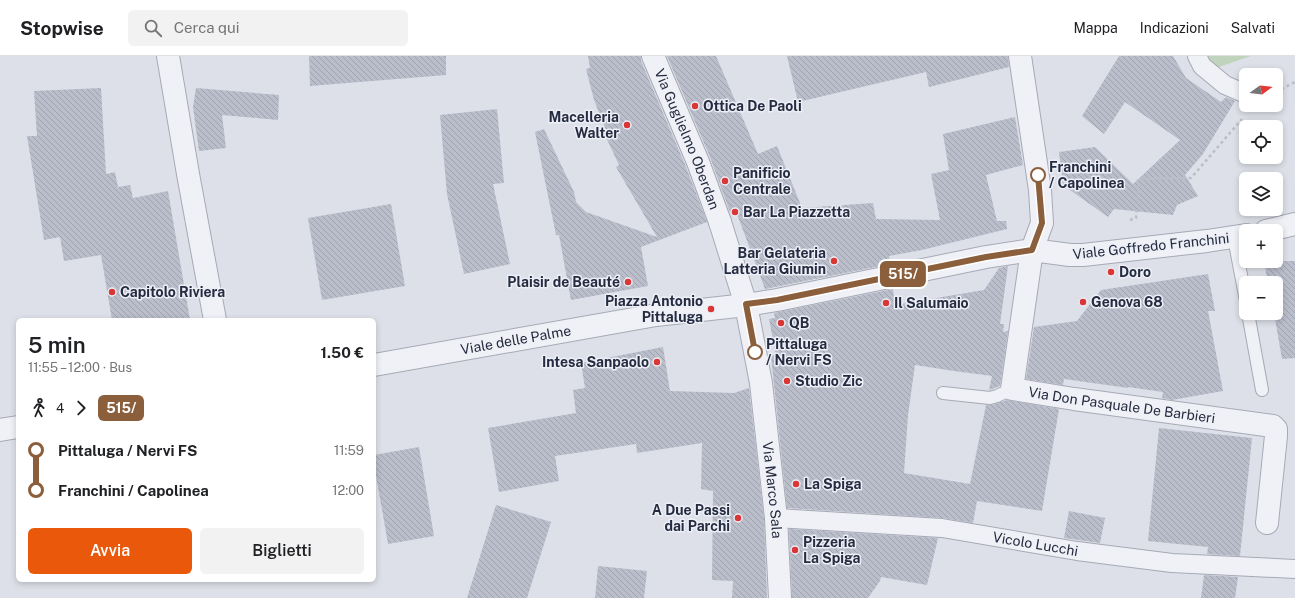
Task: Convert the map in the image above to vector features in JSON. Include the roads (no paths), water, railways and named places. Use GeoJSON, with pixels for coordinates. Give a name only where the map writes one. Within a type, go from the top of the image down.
{"type":"FeatureCollection","features":[{"type":"Feature","properties":{"kind":"street"},"geometry":{"type":"LineString","coordinates":[[168,56],[215,318]]}},
{"type":"Feature","properties":{"kind":"street","name":"Via Guglielmo Oberdan"},"geometry":{"type":"LineString","coordinates":[[653,56],[698,162],[720,222],[755,303]]}},
{"type":"Feature","properties":{"kind":"street"},"geometry":{"type":"LineString","coordinates":[[1020,56],[1042,212],[1042,223],[1032,250]]}},
{"type":"Feature","properties":{"kind":"street"},"geometry":{"type":"LineString","coordinates":[[1197,56],[1202,66],[1225,85],[1239,91]]}},
{"type":"Feature","properties":{"kind":"street"},"geometry":{"type":"LineString","coordinates":[[1283,227],[1295,224]]}},
{"type":"Feature","properties":{"kind":"street","name":"Viale Goffredo Franchini"},"geometry":{"type":"LineString","coordinates":[[755,303],[986,257],[1032,250],[1070,255],[1123,251],[1239,236]]}},
{"type":"Feature","properties":{"kind":"street","name":"Via Don Pasquale De Barbieri"},"geometry":{"type":"LineString","coordinates":[[1032,250],[1012,389],[1273,426],[1276,429],[1276,436],[1267,523]]}},
{"type":"Feature","properties":{"kind":"street","name":"Viale delle Palme"},"geometry":{"type":"LineString","coordinates":[[376,365],[658,315],[755,303]]}},
{"type":"Feature","properties":{"kind":"street","name":"Via Marco Sala"},"geometry":{"type":"LineString","coordinates":[[755,303],[761,383],[776,518],[780,598]]}},
{"type":"Feature","properties":{"kind":"street"},"geometry":{"type":"LineString","coordinates":[[0,430],[16,427]]}},
{"type":"Feature","properties":{"kind":"street","name":"Vicolo Lucchi"},"geometry":{"type":"LineString","coordinates":[[776,518],[942,528],[1077,551],[1172,563],[1295,569]]}},
{"type":"Feature","properties":{"kind":"lane"},"geometry":{"type":"LineString","coordinates":[[1249,320],[1262,390]]}},
{"type":"Feature","properties":{"kind":"lane"},"geometry":{"type":"LineString","coordinates":[[943,392],[990,398],[1012,389]]}},
{"type":"Feature","properties":{"kind":"place","name":"Ottica De Paoli"},"geometry":{"type":"Point","coordinates":[695,106]}},
{"type":"Feature","properties":{"kind":"place","name":"Macelleria Walter"},"geometry":{"type":"Point","coordinates":[627,125]}},
{"type":"Feature","properties":{"kind":"place","name":"Franchini / Capolinea"},"geometry":{"type":"Point","coordinates":[1038,175]}},
{"type":"Feature","properties":{"kind":"place","name":"Panificio Centrale"},"geometry":{"type":"Point","coordinates":[725,181]}},
{"type":"Feature","properties":{"kind":"place","name":"Bar La Piazzetta"},"geometry":{"type":"Point","coordinates":[735,212]}},
{"type":"Feature","properties":{"kind":"place","name":"Bar Gelateria Latteria Giumin"},"geometry":{"type":"Point","coordinates":[834,261]}},
{"type":"Feature","properties":{"kind":"place","name":"Doro"},"geometry":{"type":"Point","coordinates":[1111,272]}},
{"type":"Feature","properties":{"kind":"place","name":"Plaisir de Beauté"},"geometry":{"type":"Point","coordinates":[628,282]}},
{"type":"Feature","properties":{"kind":"place","name":"Capitolo Riviera"},"geometry":{"type":"Point","coordinates":[112,292]}},
{"type":"Feature","properties":{"kind":"place","name":"Genova 68"},"geometry":{"type":"Point","coordinates":[1083,302]}},
{"type":"Feature","properties":{"kind":"place","name":"Il Salumaio"},"geometry":{"type":"Point","coordinates":[886,303]}},
{"type":"Feature","properties":{"kind":"place","name":"Piazza Antonio Pittaluga"},"geometry":{"type":"Point","coordinates":[711,309]}},
{"type":"Feature","properties":{"kind":"place","name":"QB"},"geometry":{"type":"Point","coordinates":[781,323]}},
{"type":"Feature","properties":{"kind":"place","name":"Pittaluga / Nervi FS"},"geometry":{"type":"Point","coordinates":[755,352]}},
{"type":"Feature","properties":{"kind":"place","name":"Intesa Sanpaolo"},"geometry":{"type":"Point","coordinates":[657,362]}},
{"type":"Feature","properties":{"kind":"place","name":"Studio Zic"},"geometry":{"type":"Point","coordinates":[787,381]}},
{"type":"Feature","properties":{"kind":"place","name":"La Spiga"},"geometry":{"type":"Point","coordinates":[796,484]}},
{"type":"Feature","properties":{"kind":"place","name":"A Due Passi dai Parchi"},"geometry":{"type":"Point","coordinates":[738,518]}},
{"type":"Feature","properties":{"kind":"place","name":"Pizzeria La Spiga"},"geometry":{"type":"Point","coordinates":[795,550]}}]}
